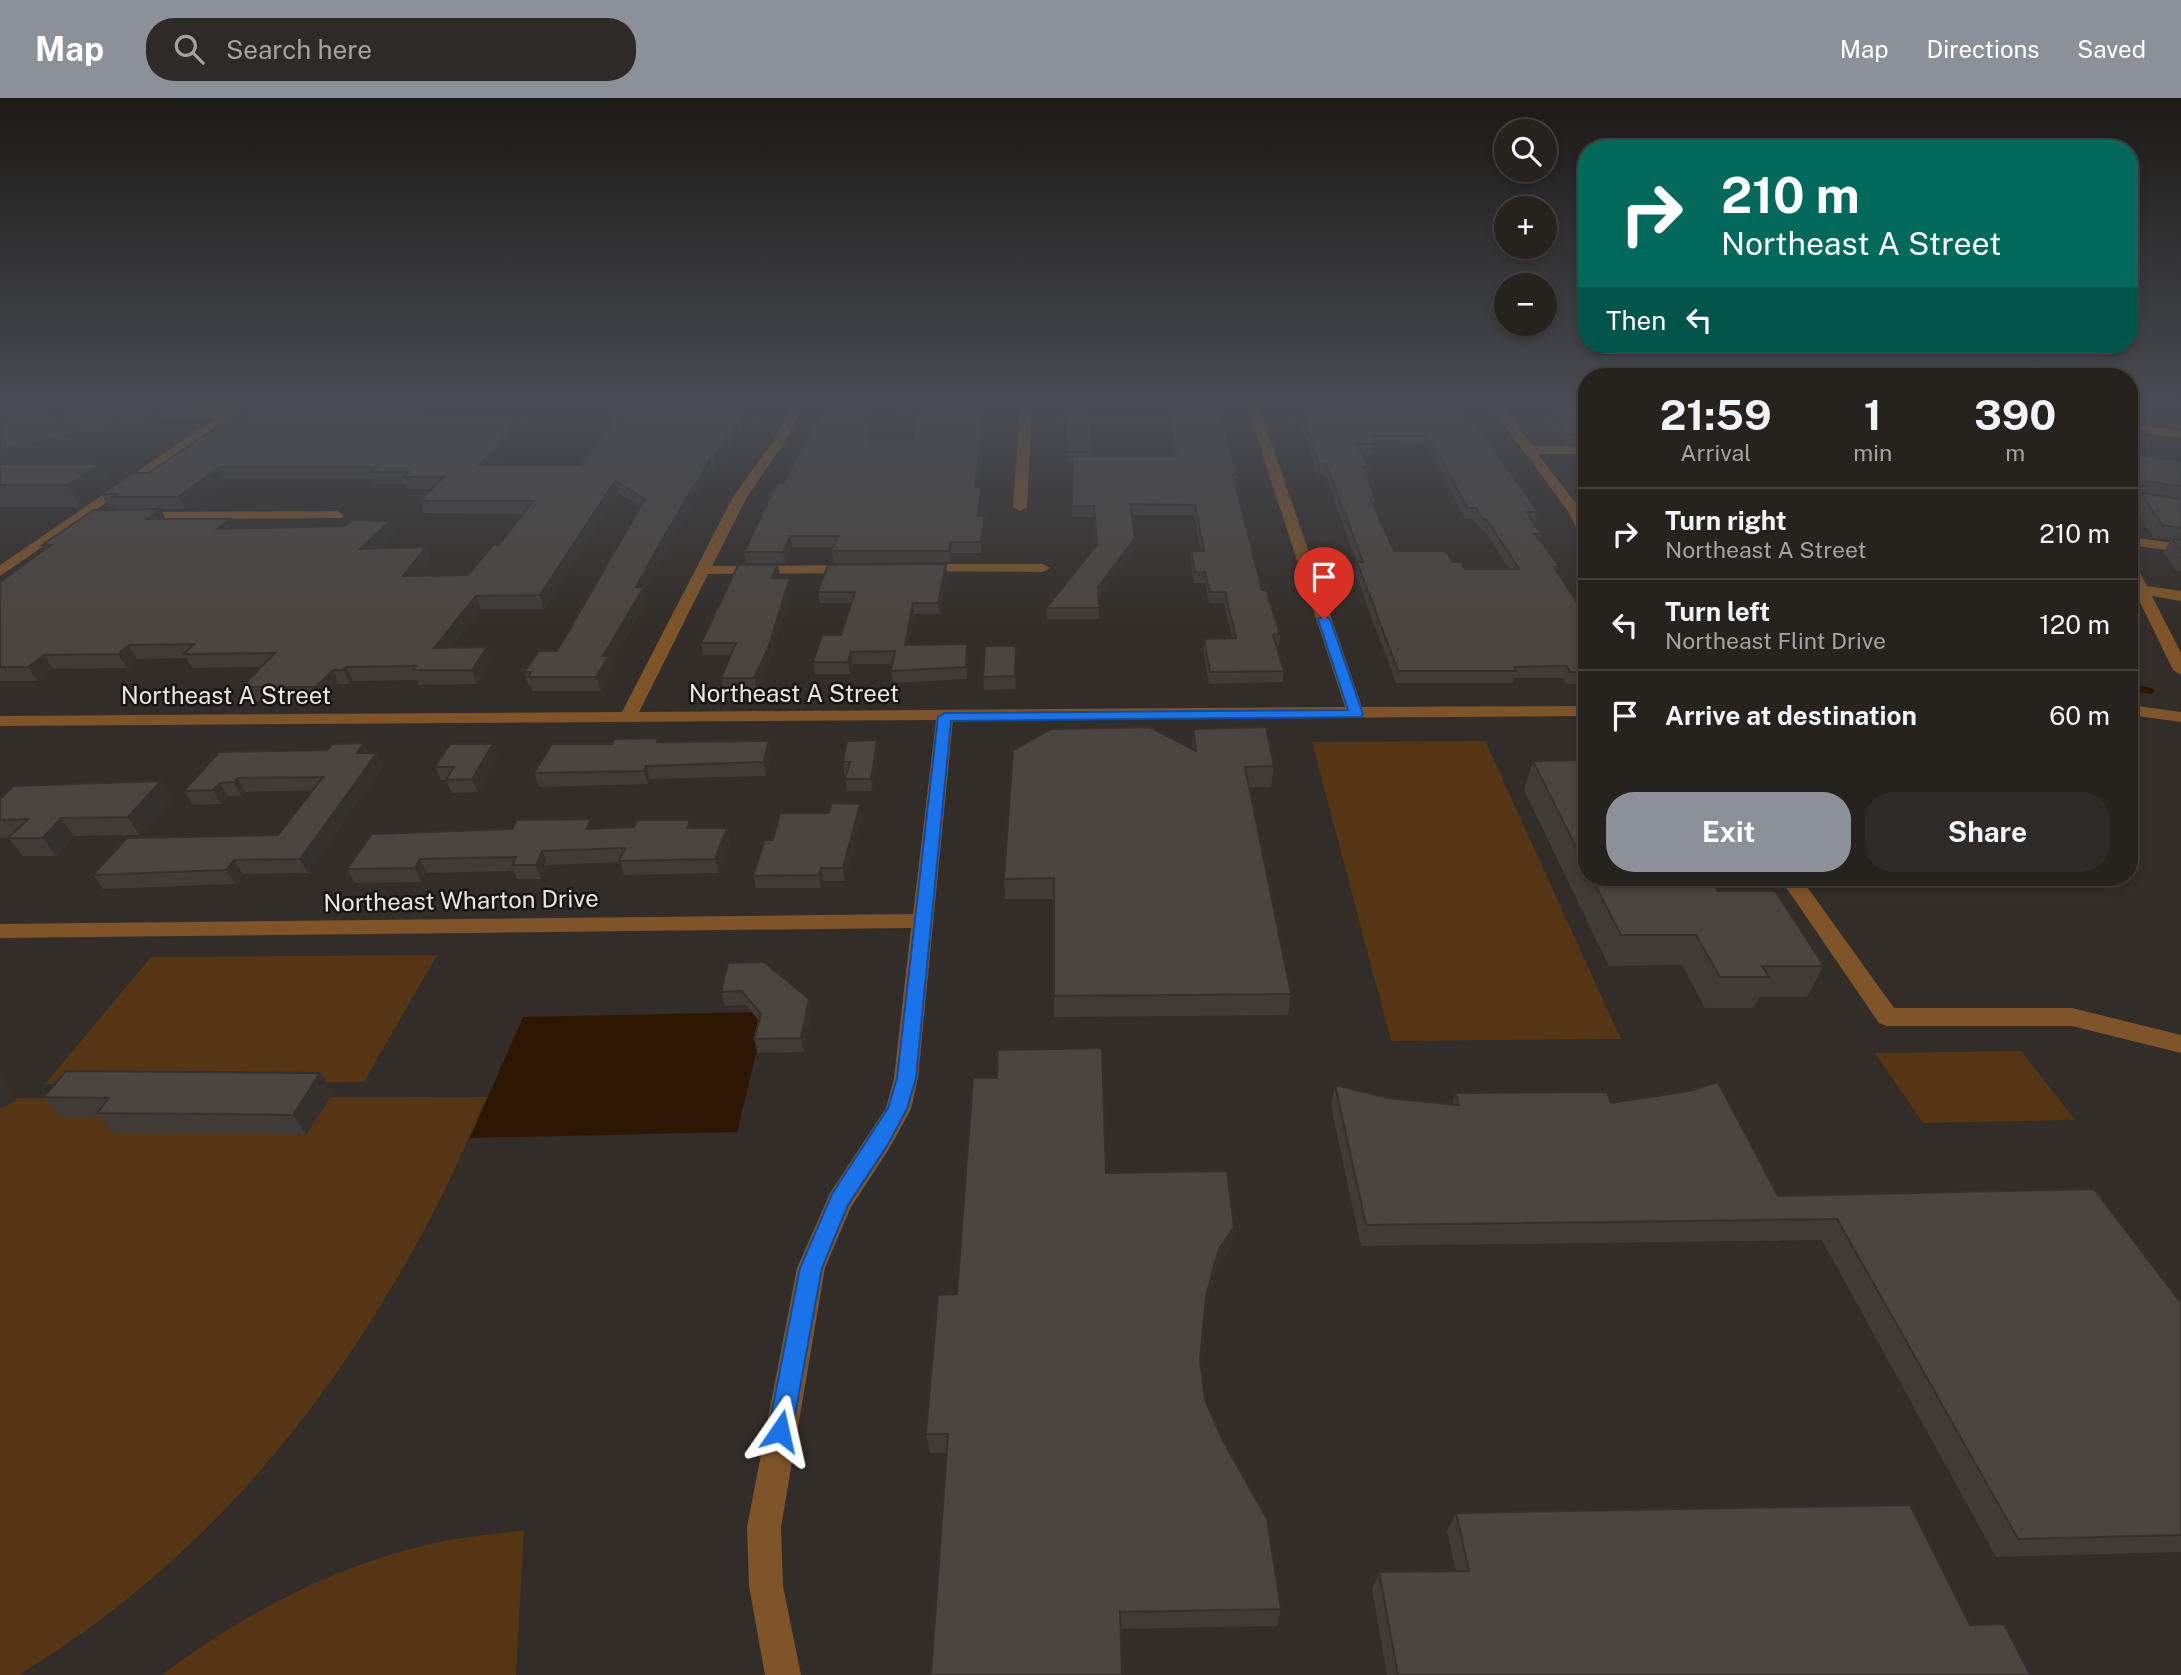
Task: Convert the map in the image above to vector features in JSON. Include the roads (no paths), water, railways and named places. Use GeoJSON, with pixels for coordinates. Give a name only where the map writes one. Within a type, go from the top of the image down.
{"type":"FeatureCollection","features":[{"type":"Feature","properties":{"kind":"street"},"geometry":{"type":"LineString","coordinates":[[0,572],[133,481]]}},
{"type":"Feature","properties":{"kind":"street"},"geometry":{"type":"LineString","coordinates":[[628,718],[750,481]]}},
{"type":"Feature","properties":{"kind":"street"},"geometry":{"type":"LineString","coordinates":[[1020,507],[1022,481]]}},
{"type":"Feature","properties":{"kind":"street"},"geometry":{"type":"LineString","coordinates":[[1278,481],[1356,714]]}},
{"type":"Feature","properties":{"kind":"street"},"geometry":{"type":"LineString","coordinates":[[1552,481],[1578,518]]}},
{"type":"Feature","properties":{"kind":"street"},"geometry":{"type":"LineString","coordinates":[[2138,500],[2181,506]]}},
{"type":"Feature","properties":{"kind":"street"},"geometry":{"type":"LineString","coordinates":[[82,516],[337,515]]}},
{"type":"Feature","properties":{"kind":"street"},"geometry":{"type":"LineString","coordinates":[[2138,542],[2181,548]]}},
{"type":"Feature","properties":{"kind":"street"},"geometry":{"type":"LineString","coordinates":[[908,568],[1044,568]]}},
{"type":"Feature","properties":{"kind":"street"},"geometry":{"type":"LineString","coordinates":[[704,570],[867,569]]}},
{"type":"Feature","properties":{"kind":"street"},"geometry":{"type":"LineString","coordinates":[[2138,589],[2181,596]]}},
{"type":"Feature","properties":{"kind":"street"},"geometry":{"type":"LineString","coordinates":[[2138,593],[2181,670]]}},
{"type":"Feature","properties":{"kind":"street","name":"Northeast A Street"},"geometry":{"type":"LineString","coordinates":[[0,721],[1578,711]]}},
{"type":"Feature","properties":{"kind":"street"},"geometry":{"type":"LineString","coordinates":[[2138,711],[2181,717]]}},
{"type":"Feature","properties":{"kind":"street"},"geometry":{"type":"LineString","coordinates":[[783,1675],[766,1586],[764,1527],[770,1486],[811,1268],[839,1201],[880,1141],[898,1109],[906,1078],[945,717]]}},
{"type":"Feature","properties":{"kind":"street"},"geometry":{"type":"LineString","coordinates":[[1795,886],[1887,1017],[2072,1017],[2181,1044]]}},
{"type":"Feature","properties":{"kind":"street","name":"Northeast Wharton Drive"},"geometry":{"type":"LineString","coordinates":[[0,931],[922,921]]}},
{"type":"Feature","properties":{"kind":"waterway"},"geometry":{"type":"LineString","coordinates":[[2138,689],[2151,691]]}}]}
